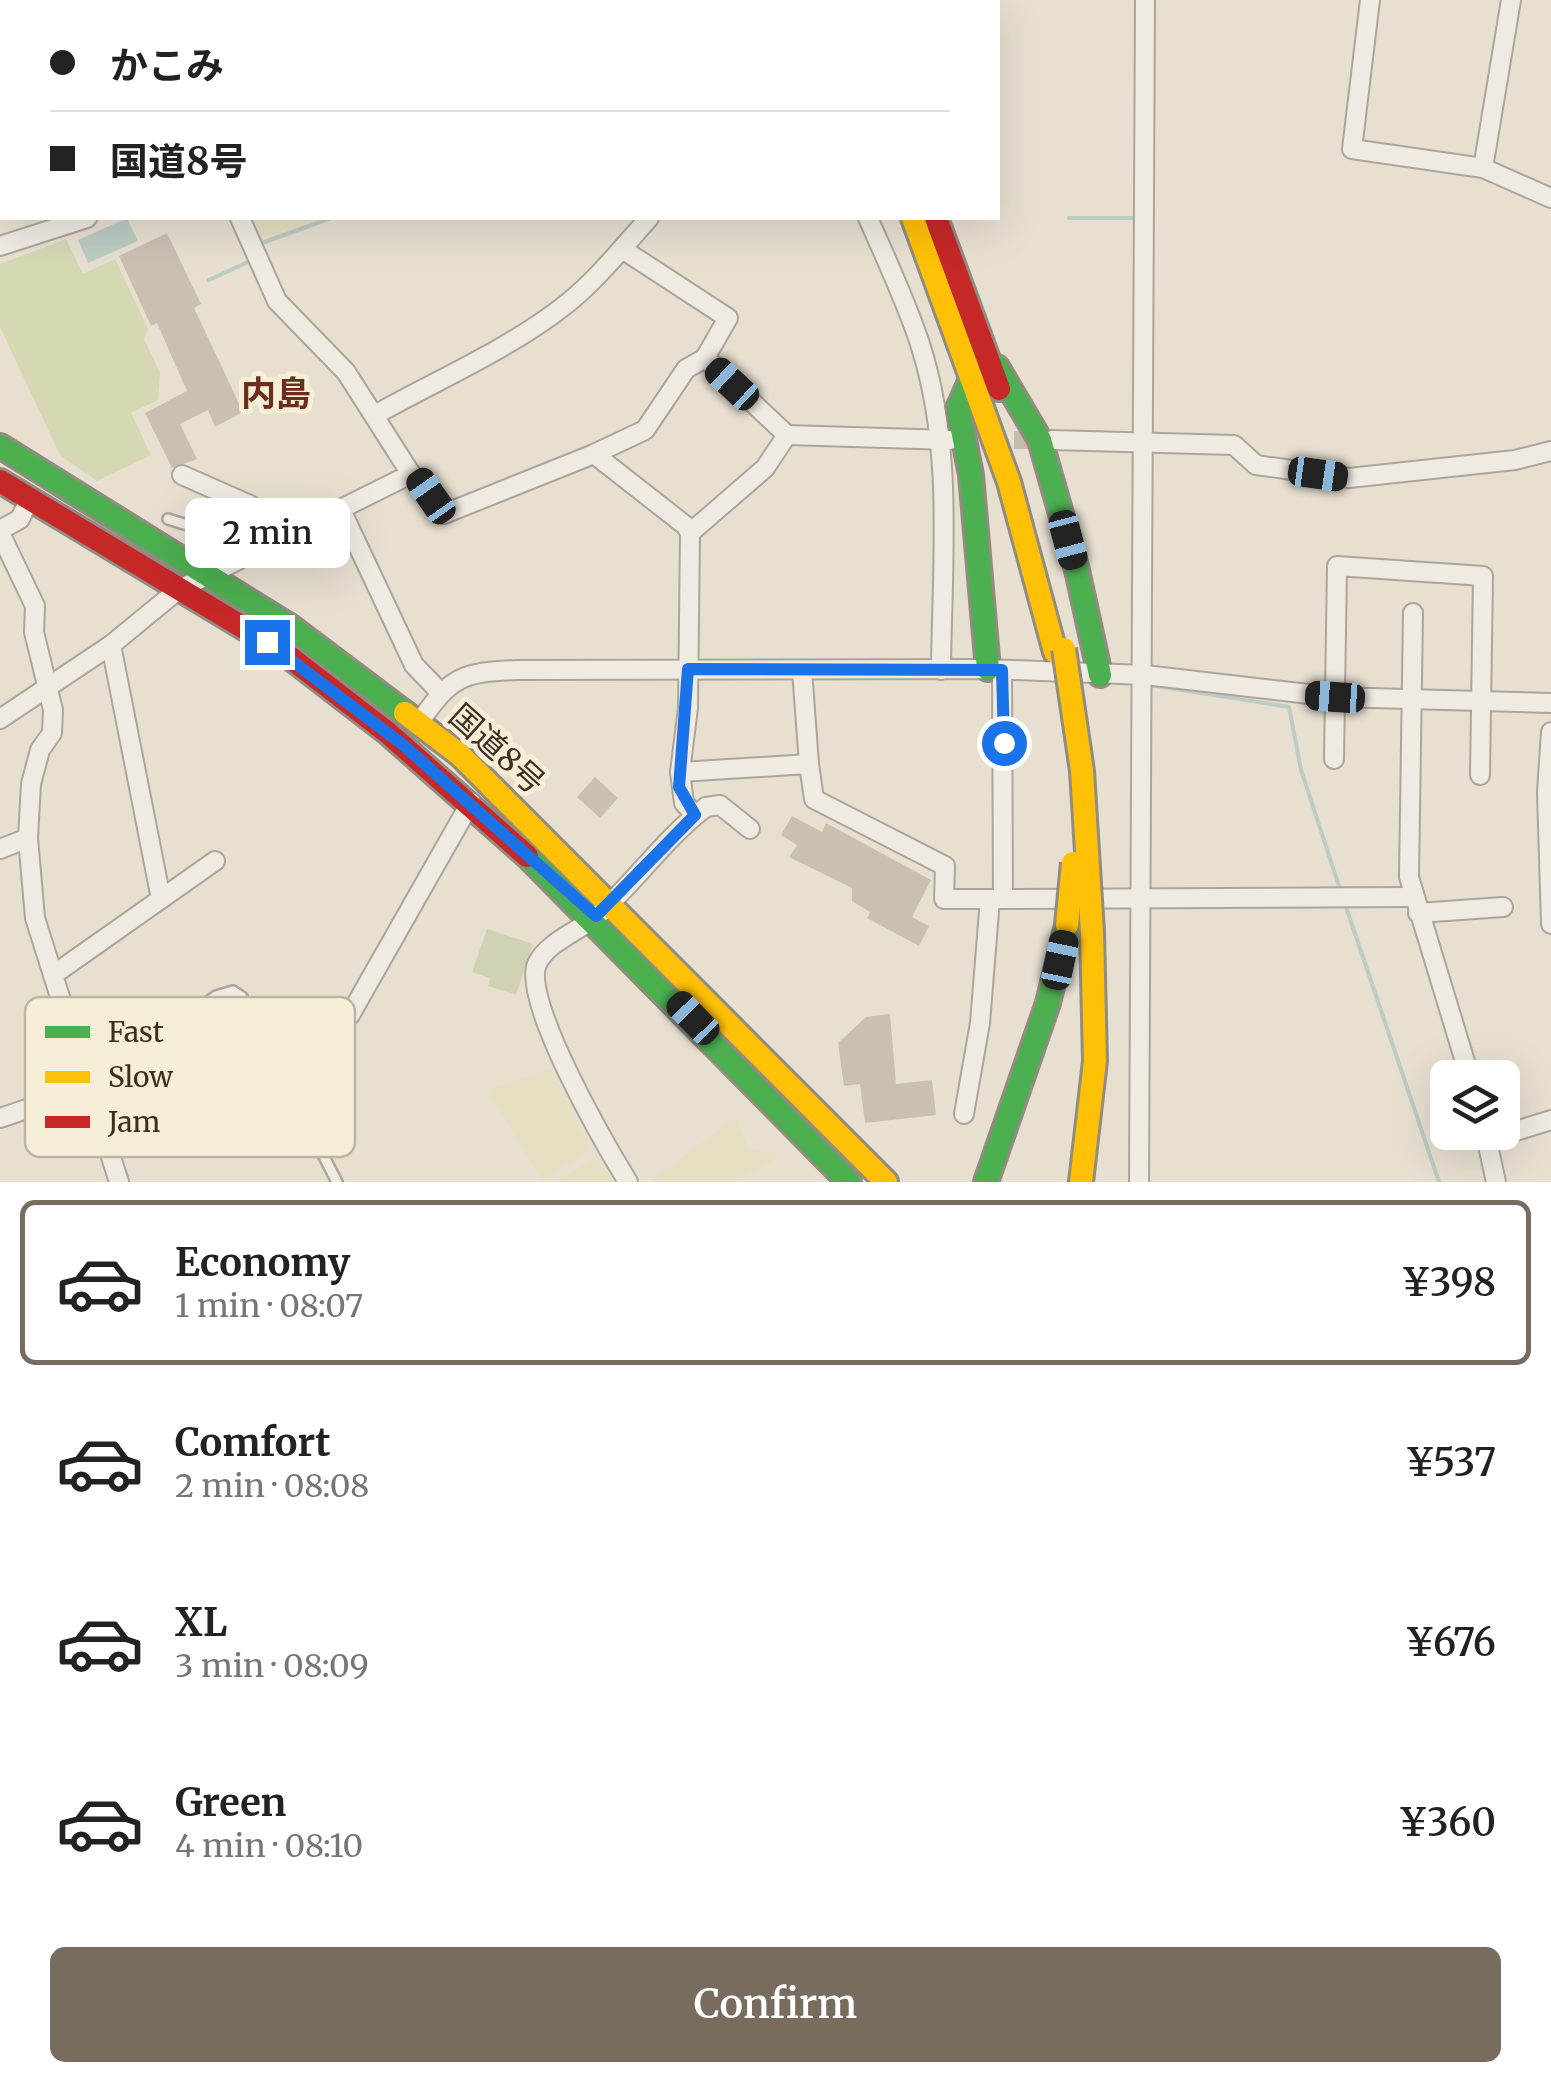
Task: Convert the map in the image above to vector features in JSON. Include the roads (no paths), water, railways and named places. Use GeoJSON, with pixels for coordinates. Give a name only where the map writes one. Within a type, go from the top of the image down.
{"type":"FeatureCollection","features":[{"type":"Feature","properties":{"kind":"highway"},"geometry":{"type":"LineString","coordinates":[[914,220],[973,375],[1028,542],[1060,650],[1067,734],[1073,826],[1067,925],[1048,1003],[986,1182]]}},
{"type":"Feature","properties":{"kind":"highway"},"geometry":{"type":"LineString","coordinates":[[937,220],[968,295]]}},
{"type":"Feature","properties":{"kind":"highway"},"geometry":{"type":"LineString","coordinates":[[945,220],[1031,500],[1084,787],[1095,1061],[1082,1181]]}},
{"type":"Feature","properties":{"kind":"highway"},"geometry":{"type":"LineString","coordinates":[[981,333],[1040,440],[1077,570],[1100,675]]}},
{"type":"Feature","properties":{"kind":"highway"},"geometry":{"type":"LineString","coordinates":[[973,375],[958,409],[971,475],[995,670]]}},
{"type":"Feature","properties":{"kind":"highway","name":"国道8号"},"geometry":{"type":"LineString","coordinates":[[0,446],[291,627],[419,723],[492,785],[849,1182]]}},
{"type":"Feature","properties":{"kind":"highway","name":"国道8号"},"geometry":{"type":"LineString","coordinates":[[0,481],[244,626],[313,674],[603,909],[886,1182]]}},
{"type":"Feature","properties":{"kind":"street"},"geometry":{"type":"LineString","coordinates":[[1138,1182],[1138,897],[1147,676],[1143,593],[1149,442],[1142,219],[1145,0]]}},
{"type":"Feature","properties":{"kind":"street"},"geometry":{"type":"LineString","coordinates":[[1370,0],[1352,149],[1483,168],[1551,198]]}},
{"type":"Feature","properties":{"kind":"street"},"geometry":{"type":"LineString","coordinates":[[1483,168],[1511,0]]}},
{"type":"Feature","properties":{"kind":"street"},"geometry":{"type":"LineString","coordinates":[[0,246],[82,220]]}},
{"type":"Feature","properties":{"kind":"street"},"geometry":{"type":"LineString","coordinates":[[241,220],[277,302],[346,372],[411,474],[444,514],[646,430],[686,369],[705,358],[728,318],[622,248]]}},
{"type":"Feature","properties":{"kind":"street"},"geometry":{"type":"LineString","coordinates":[[869,220],[922,347],[948,440],[941,670]]}},
{"type":"Feature","properties":{"kind":"street"},"geometry":{"type":"LineString","coordinates":[[375,415],[536,326],[596,279],[642,225]]}},
{"type":"Feature","properties":{"kind":"street"},"geometry":{"type":"LineString","coordinates":[[705,358],[788,436],[948,440]]}},
{"type":"Feature","properties":{"kind":"street"},"geometry":{"type":"LineString","coordinates":[[695,815],[684,803],[680,772],[688,669],[690,532],[764,468],[788,436]]}},
{"type":"Feature","properties":{"kind":"street"},"geometry":{"type":"LineString","coordinates":[[1052,440],[1234,445],[1256,465],[1349,478],[1515,460],[1551,452]]}},
{"type":"Feature","properties":{"kind":"street"},"geometry":{"type":"LineString","coordinates":[[594,454],[690,532]]}},
{"type":"Feature","properties":{"kind":"street"},"geometry":{"type":"LineString","coordinates":[[0,719],[111,644],[178,590],[342,512],[411,474]]}},
{"type":"Feature","properties":{"kind":"street"},"geometry":{"type":"LineString","coordinates":[[182,475],[250,505],[272,543]]}},
{"type":"Feature","properties":{"kind":"street"},"geometry":{"type":"LineString","coordinates":[[29,500],[20,518],[0,532],[35,606],[34,632],[53,710],[52,734],[40,750],[31,784],[28,838],[36,918],[60,997]]}},
{"type":"Feature","properties":{"kind":"street"},"geometry":{"type":"LineString","coordinates":[[342,512],[414,665],[440,692]]}},
{"type":"Feature","properties":{"kind":"street"},"geometry":{"type":"LineString","coordinates":[[1334,759],[1337,566],[1483,576],[1480,775]]}},
{"type":"Feature","properties":{"kind":"street"},"geometry":{"type":"LineString","coordinates":[[1412,613],[1407,837],[1416,905],[1464,1060]]}},
{"type":"Feature","properties":{"kind":"street"},"geometry":{"type":"LineString","coordinates":[[111,644],[162,898]]}},
{"type":"Feature","properties":{"kind":"street"},"geometry":{"type":"LineString","coordinates":[[802,670],[814,799],[945,866],[944,899],[1344,897],[1416,905],[1504,907]]}},
{"type":"Feature","properties":{"kind":"street"},"geometry":{"type":"LineString","coordinates":[[964,1114],[996,899],[995,670]]}},
{"type":"Feature","properties":{"kind":"street"},"geometry":{"type":"LineString","coordinates":[[419,723],[440,692],[454,680],[477,672],[995,670],[1147,676],[1335,697],[1551,703]]}},
{"type":"Feature","properties":{"kind":"street"},"geometry":{"type":"LineString","coordinates":[[1551,732],[1551,924]]}},
{"type":"Feature","properties":{"kind":"street"},"geometry":{"type":"LineString","coordinates":[[680,772],[809,764]]}},
{"type":"Feature","properties":{"kind":"street"},"geometry":{"type":"LineString","coordinates":[[355,1006],[472,802]]}},
{"type":"Feature","properties":{"kind":"street"},"geometry":{"type":"LineString","coordinates":[[628,1182],[566,1071],[534,987],[537,965],[550,948],[603,909],[706,807],[720,805],[750,829]]}},
{"type":"Feature","properties":{"kind":"street"},"geometry":{"type":"LineString","coordinates":[[0,849],[28,838]]}},
{"type":"Feature","properties":{"kind":"street"},"geometry":{"type":"LineString","coordinates":[[53,975],[215,861]]}},
{"type":"Feature","properties":{"kind":"street"},"geometry":{"type":"LineString","coordinates":[[0,1118],[25,1110]]}},
{"type":"Feature","properties":{"kind":"street"},"geometry":{"type":"LineString","coordinates":[[1520,1128],[1551,1120]]}},
{"type":"Feature","properties":{"kind":"street"},"geometry":{"type":"LineString","coordinates":[[1489,1150],[1496,1182]]}},
{"type":"Feature","properties":{"kind":"street"},"geometry":{"type":"LineString","coordinates":[[111,1157],[119,1182]]}},
{"type":"Feature","properties":{"kind":"lane"},"geometry":{"type":"LineString","coordinates":[[168,519],[206,531],[260,518]]}},
{"type":"Feature","properties":{"kind":"lane"},"geometry":{"type":"LineString","coordinates":[[215,997],[233,991],[242,997]]}},
{"type":"Feature","properties":{"kind":"lane"},"geometry":{"type":"LineString","coordinates":[[324,1157],[337,1182]]}},
{"type":"Feature","properties":{"kind":"waterway"},"geometry":{"type":"LineString","coordinates":[[1069,218],[1140,218]]}},
{"type":"Feature","properties":{"kind":"waterway"},"geometry":{"type":"LineString","coordinates":[[259,244],[325,220]]}},
{"type":"Feature","properties":{"kind":"waterway"},"geometry":{"type":"LineString","coordinates":[[209,280],[250,261]]}},
{"type":"Feature","properties":{"kind":"waterway"},"geometry":{"type":"LineString","coordinates":[[1150,685],[1289,707],[1301,770],[1341,892]]}},
{"type":"Feature","properties":{"kind":"waterway"},"geometry":{"type":"LineString","coordinates":[[1344,901],[1439,1182]]}},
{"type":"Feature","properties":{"kind":"tunnel"},"geometry":{"type":"LineString","coordinates":[[987,440],[1046,440]]}},
{"type":"Feature","properties":{"kind":"district","name":"内島"},"geometry":{"type":"Point","coordinates":[276,394]}}]}
